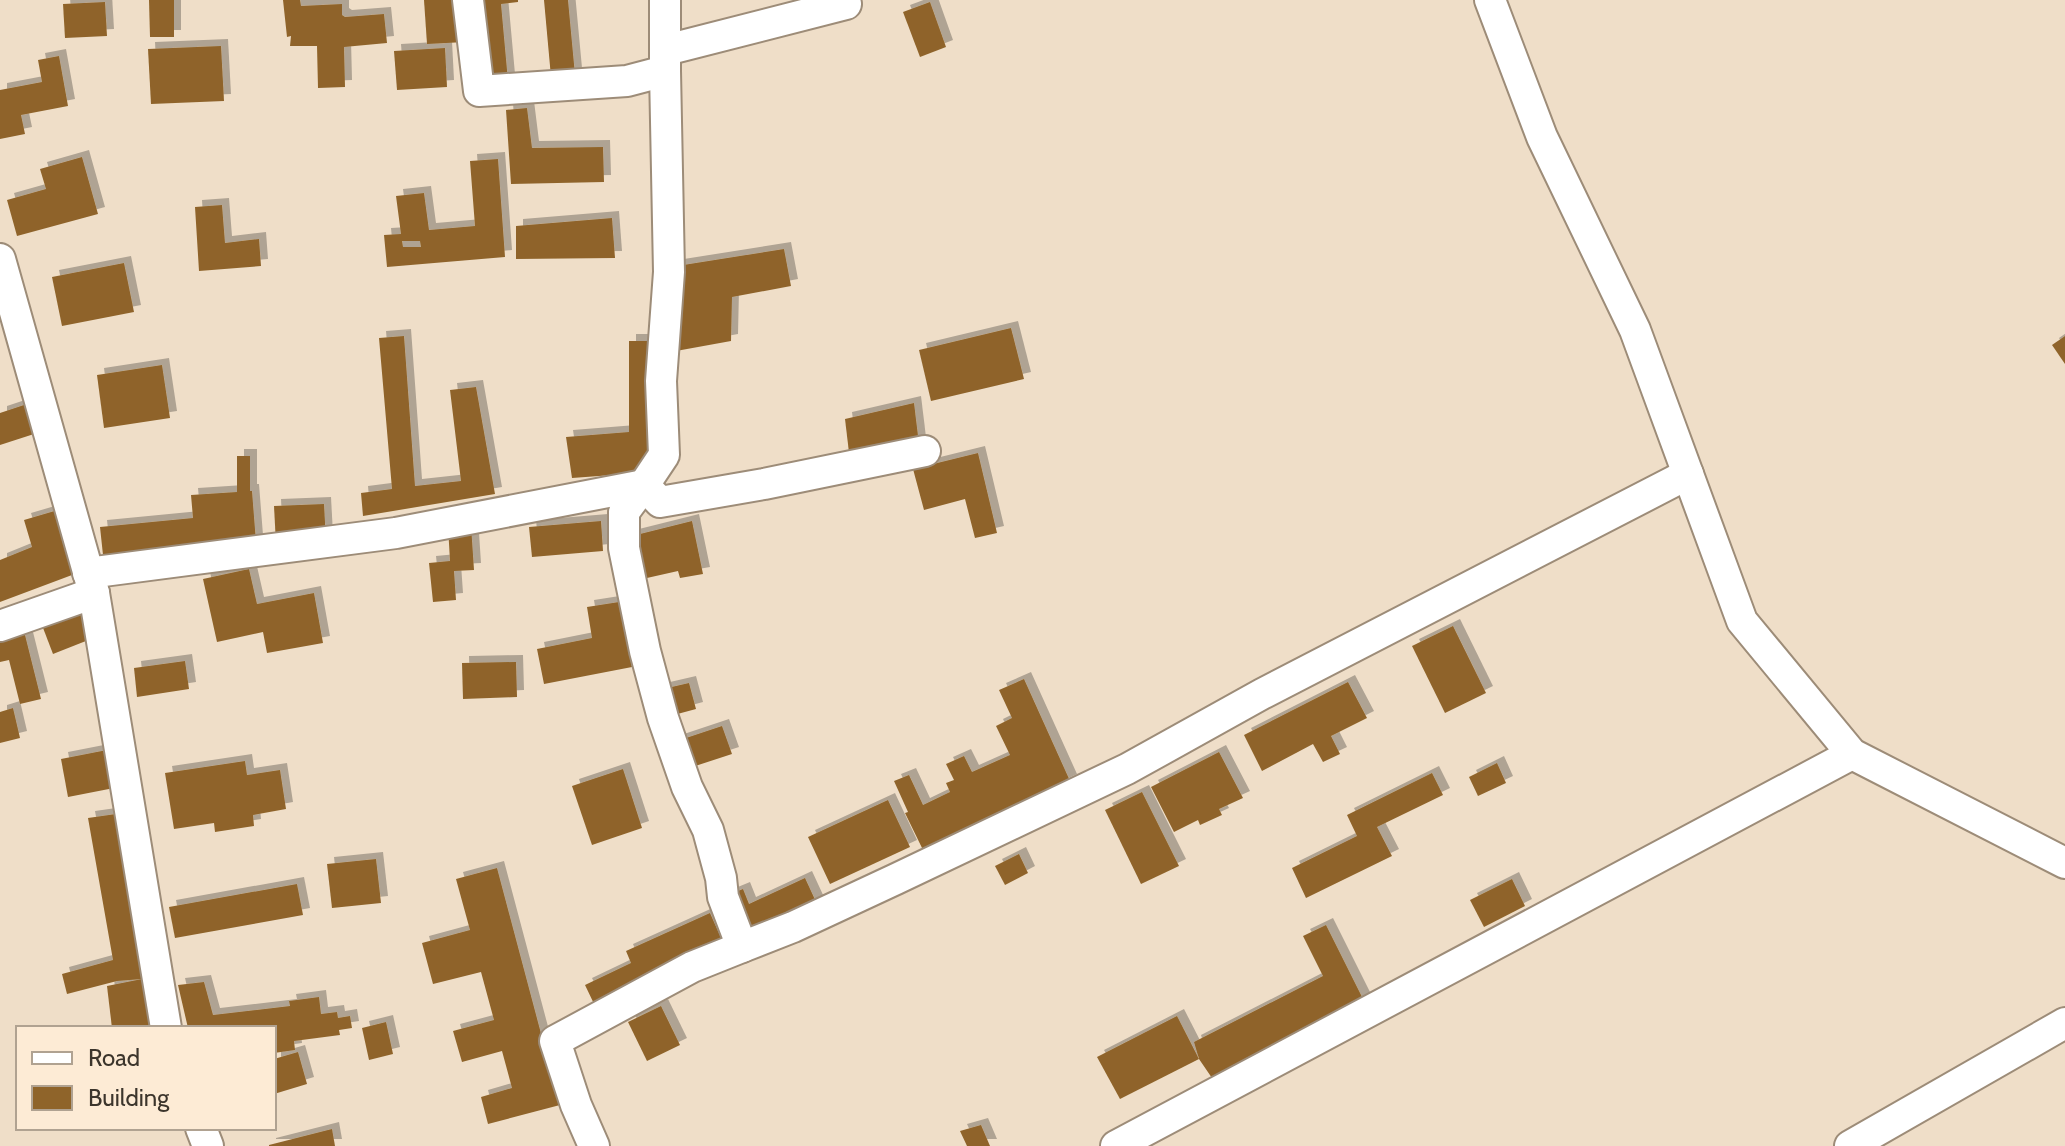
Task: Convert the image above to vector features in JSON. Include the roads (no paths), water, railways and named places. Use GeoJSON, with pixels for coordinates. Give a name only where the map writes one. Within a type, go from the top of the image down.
{"type":"FeatureCollection","features":[{"type":"Feature","properties":{"kind":"street"},"geometry":{"type":"LineString","coordinates":[[468,0],[479,91],[627,81],[665,61],[846,4]]}},
{"type":"Feature","properties":{"kind":"street"},"geometry":{"type":"LineString","coordinates":[[665,0],[669,272],[661,381],[664,455],[624,512],[624,548],[642,639],[663,718],[687,787],[708,830],[723,897],[742,947]]}},
{"type":"Feature","properties":{"kind":"street"},"geometry":{"type":"LineString","coordinates":[[1490,0],[1542,137],[1635,330],[1742,621],[1852,754],[2065,863]]}},
{"type":"Feature","properties":{"kind":"street"},"geometry":{"type":"LineString","coordinates":[[0,259],[91,583],[166,1026]]}},
{"type":"Feature","properties":{"kind":"street"},"geometry":{"type":"LineString","coordinates":[[644,485],[660,502],[925,451]]}},
{"type":"Feature","properties":{"kind":"street"},"geometry":{"type":"LineString","coordinates":[[594,1146],[576,1105],[555,1041],[692,967],[845,903],[1127,769],[1262,694],[1688,474]]}},
{"type":"Feature","properties":{"kind":"street"},"geometry":{"type":"LineString","coordinates":[[0,626],[91,583],[396,533],[644,485]]}},
{"type":"Feature","properties":{"kind":"street"},"geometry":{"type":"LineString","coordinates":[[1116,1146],[1852,754]]}},
{"type":"Feature","properties":{"kind":"street"},"geometry":{"type":"LineString","coordinates":[[1850,1146],[2065,1023]]}}]}
